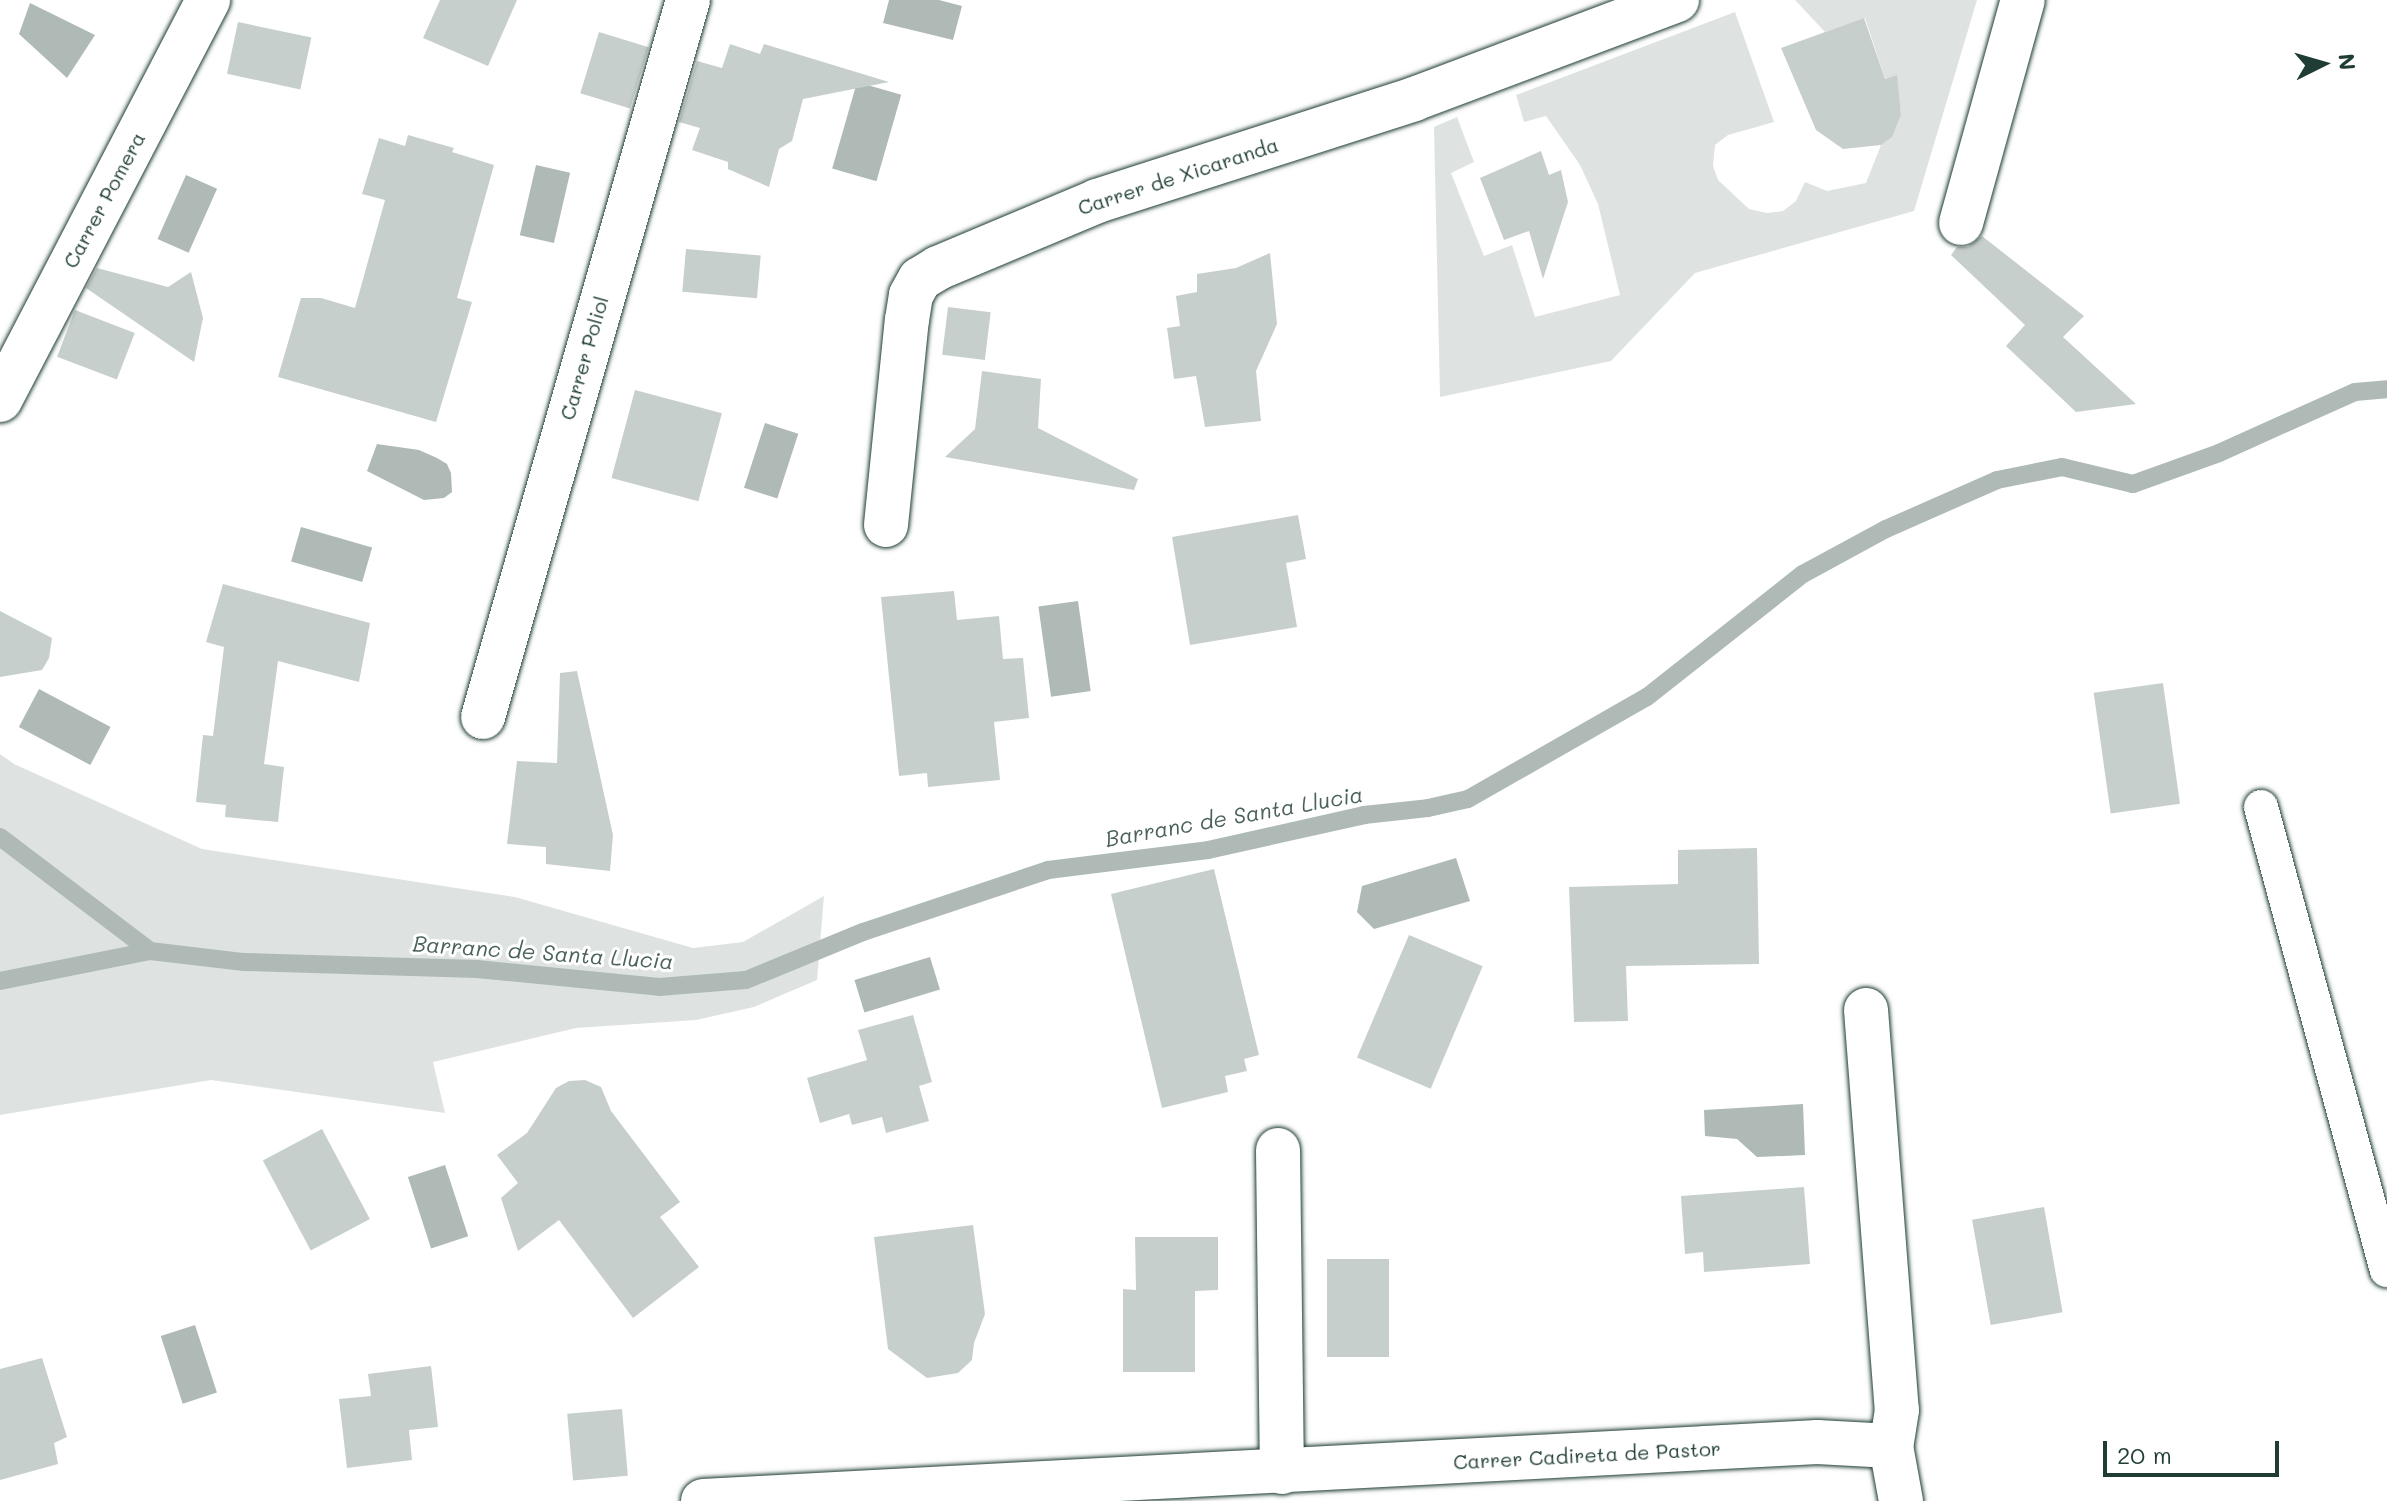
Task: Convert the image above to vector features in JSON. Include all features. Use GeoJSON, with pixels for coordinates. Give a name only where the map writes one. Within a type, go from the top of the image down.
{"type":"FeatureCollection","features":[{"type":"Feature","properties":{"kind":"street","name":"Carrer Pomera"},"geometry":{"type":"LineString","coordinates":[[0,400],[208,0]]}},
{"type":"Feature","properties":{"kind":"street","name":"Carrer Poliol"},"geometry":{"type":"LineString","coordinates":[[483,717],[688,0]]}},
{"type":"Feature","properties":{"kind":"street","name":"Carrer de Xicaranda"},"geometry":{"type":"LineString","coordinates":[[886,525],[907,320],[911,295],[920,279],[938,268],[1097,201],[1414,99],[1677,0]]}},
{"type":"Feature","properties":{"kind":"street"},"geometry":{"type":"LineString","coordinates":[[1961,223],[2023,0]]}},
{"type":"Feature","properties":{"kind":"street"},"geometry":{"type":"LineString","coordinates":[[1866,1010],[1897,1410],[1891,1446],[1901,1501]]}},
{"type":"Feature","properties":{"kind":"street"},"geometry":{"type":"LineString","coordinates":[[1278,1150],[1282,1472]]}},
{"type":"Feature","properties":{"kind":"street","name":"Carrer Cadireta de Pastor"},"geometry":{"type":"LineString","coordinates":[[703,1501],[1817,1442],[1891,1446]]}},
{"type":"Feature","properties":{"kind":"lane"},"geometry":{"type":"LineString","coordinates":[[2261,807],[2387,1270]]}},
{"type":"Feature","properties":{"kind":"shaded area"},"geometry":{"type":"Polygon","coordinates":[[[889,0],[939,0],[962,6],[953,40],[883,23],[889,0]]]}},
{"type":"Feature","properties":{"kind":"shaded area"},"geometry":{"type":"Polygon","coordinates":[[[1795,0],[1977,0],[1914,211],[1695,273],[1611,361],[1440,397],[1434,127],[1457,117],[1474,162],[1451,173],[1484,256],[1512,245],[1535,317],[1620,295],[1598,204],[1580,165],[1546,116],[1524,122],[1516,95],[1735,12],[1774,122],[1728,135],[1715,145],[1713,166],[1718,180],[1749,209],[1767,213],[1783,211],[1796,201],[1805,182],[1827,191],[1866,183],[1881,145],[1892,136],[1901,115],[1896,76],[1885,79],[1865,18],[1825,32],[1795,0]]]}},
{"type":"Feature","properties":{"kind":"shaded area"},"geometry":{"type":"Polygon","coordinates":[[[30,3],[95,35],[67,78],[19,34],[30,3]]]}},
{"type":"Feature","properties":{"kind":"shaded area"},"geometry":{"type":"Polygon","coordinates":[[[857,82],[901,95],[876,181],[832,169],[857,82]]]}},
{"type":"Feature","properties":{"kind":"shaded area"},"geometry":{"type":"Polygon","coordinates":[[[536,165],[570,173],[554,243],[520,235],[536,165]]]}},
{"type":"Feature","properties":{"kind":"shaded area"},"geometry":{"type":"Polygon","coordinates":[[[186,175],[217,189],[189,253],[158,239],[186,175]]]}},
{"type":"Feature","properties":{"kind":"shaded area"},"geometry":{"type":"Polygon","coordinates":[[[765,423],[798,434],[777,498],[744,488],[765,423]]]}},
{"type":"Feature","properties":{"kind":"shaded area"},"geometry":{"type":"Polygon","coordinates":[[[377,444],[419,450],[447,464],[452,492],[444,498],[424,500],[367,471],[377,444]]]}},
{"type":"Feature","properties":{"kind":"shaded area"},"geometry":{"type":"Polygon","coordinates":[[[301,527],[372,547],[362,582],[291,562],[301,527]]]}},
{"type":"Feature","properties":{"kind":"shaded area"},"geometry":{"type":"Polygon","coordinates":[[[1078,601],[1091,691],[1051,697],[1038,607],[1078,601]]]}},
{"type":"Feature","properties":{"kind":"shaded area"},"geometry":{"type":"Polygon","coordinates":[[[39,689],[111,727],[90,765],[19,727],[39,689]]]}},
{"type":"Feature","properties":{"kind":"shaded area"},"geometry":{"type":"Polygon","coordinates":[[[0,754],[14,764],[202,849],[515,897],[693,948],[743,942],[824,896],[817,980],[754,1007],[696,1020],[576,1028],[433,1062],[445,1113],[211,1080],[0,1115],[0,754]]]}},
{"type":"Feature","properties":{"kind":"shaded area"},"geometry":{"type":"Polygon","coordinates":[[[1456,858],[1470,901],[1374,929],[1357,912],[1362,886],[1456,858]]]}},
{"type":"Feature","properties":{"kind":"shaded area"},"geometry":{"type":"Polygon","coordinates":[[[930,957],[940,990],[864,1013],[854,980],[930,957]]]}},
{"type":"Feature","properties":{"kind":"shaded area"},"geometry":{"type":"Polygon","coordinates":[[[1803,1104],[1805,1155],[1757,1157],[1737,1139],[1705,1136],[1704,1110],[1803,1104]]]}},
{"type":"Feature","properties":{"kind":"shaded area"},"geometry":{"type":"Polygon","coordinates":[[[445,1165],[468,1236],[431,1248],[408,1177],[445,1165]]]}},
{"type":"Feature","properties":{"kind":"shaded area"},"geometry":{"type":"Polygon","coordinates":[[[195,1325],[217,1393],[183,1404],[161,1336],[195,1325]]]}},
{"type":"Feature","properties":{"kind":"building"},"geometry":{"type":"Polygon","coordinates":[[[440,0],[517,0],[488,66],[423,38],[440,0]]]}},
{"type":"Feature","properties":{"kind":"building"},"geometry":{"type":"Polygon","coordinates":[[[1864,18],[1885,79],[1897,75],[1901,115],[1892,137],[1881,145],[1843,149],[1816,130],[1781,48],[1864,18]]]}},
{"type":"Feature","properties":{"kind":"building"},"geometry":{"type":"Polygon","coordinates":[[[238,22],[311,38],[300,89],[227,74],[238,22]]]}},
{"type":"Feature","properties":{"kind":"building"},"geometry":{"type":"Polygon","coordinates":[[[599,32],[649,47],[630,108],[580,93],[599,32]]]}},
{"type":"Feature","properties":{"kind":"building"},"geometry":{"type":"Polygon","coordinates":[[[730,44],[760,54],[764,44],[889,82],[803,99],[792,141],[779,149],[769,187],[728,169],[728,162],[692,150],[700,128],[679,122],[697,61],[722,68],[730,44]]]}},
{"type":"Feature","properties":{"kind":"building"},"geometry":{"type":"Polygon","coordinates":[[[408,135],[454,148],[452,152],[494,165],[457,298],[472,302],[436,422],[278,377],[301,298],[321,298],[355,308],[385,200],[362,194],[379,138],[405,146],[408,135]]]}},
{"type":"Feature","properties":{"kind":"building"},"geometry":{"type":"Polygon","coordinates":[[[1541,151],[1549,175],[1561,170],[1568,202],[1543,279],[1529,231],[1504,240],[1480,178],[1541,151]]]}},
{"type":"Feature","properties":{"kind":"building"},"geometry":{"type":"Polygon","coordinates":[[[1982,236],[2084,316],[2063,337],[2136,404],[2076,412],[2006,346],[2025,325],[1951,255],[1957,247],[1968,247],[1982,236]]]}},
{"type":"Feature","properties":{"kind":"building"},"geometry":{"type":"Polygon","coordinates":[[[686,249],[761,256],[757,298],[682,292],[686,249]]]}},
{"type":"Feature","properties":{"kind":"building"},"geometry":{"type":"Polygon","coordinates":[[[1270,253],[1277,324],[1256,371],[1261,421],[1205,427],[1196,376],[1174,379],[1167,328],[1180,326],[1176,296],[1197,292],[1197,274],[1236,268],[1270,253]]]}},
{"type":"Feature","properties":{"kind":"building"},"geometry":{"type":"Polygon","coordinates":[[[97,268],[168,287],[191,272],[203,318],[194,362],[86,288],[97,268]]]}},
{"type":"Feature","properties":{"kind":"building"},"geometry":{"type":"Polygon","coordinates":[[[948,307],[991,312],[985,360],[942,355],[948,307]]]}},
{"type":"Feature","properties":{"kind":"building"},"geometry":{"type":"Polygon","coordinates":[[[75,310],[135,333],[117,380],[57,357],[75,310]]]}},
{"type":"Feature","properties":{"kind":"building"},"geometry":{"type":"Polygon","coordinates":[[[982,371],[1041,379],[1038,428],[1138,479],[1134,490],[945,457],[975,429],[982,371]]]}},
{"type":"Feature","properties":{"kind":"building"},"geometry":{"type":"Polygon","coordinates":[[[635,390],[722,413],[698,501],[611,478],[635,390]]]}},
{"type":"Feature","properties":{"kind":"building"},"geometry":{"type":"Polygon","coordinates":[[[1298,515],[1306,559],[1286,563],[1297,627],[1190,645],[1172,537],[1298,515]]]}},
{"type":"Feature","properties":{"kind":"building"},"geometry":{"type":"Polygon","coordinates":[[[223,584],[370,623],[359,682],[278,661],[264,764],[284,767],[278,822],[225,817],[226,805],[196,802],[203,735],[213,736],[224,647],[206,642],[223,584]]]}},
{"type":"Feature","properties":{"kind":"building"},"geometry":{"type":"Polygon","coordinates":[[[954,591],[957,620],[999,616],[1003,659],[1023,658],[1029,718],[994,722],[1000,780],[928,787],[927,773],[899,776],[881,597],[954,591]]]}},
{"type":"Feature","properties":{"kind":"building"},"geometry":{"type":"Polygon","coordinates":[[[0,611],[52,638],[49,658],[42,670],[0,677],[0,611]]]}},
{"type":"Feature","properties":{"kind":"building"},"geometry":{"type":"Polygon","coordinates":[[[577,671],[613,835],[610,871],[546,864],[546,847],[507,844],[517,761],[557,763],[560,673],[577,671]]]}},
{"type":"Feature","properties":{"kind":"building"},"geometry":{"type":"Polygon","coordinates":[[[2163,683],[2180,804],[2111,814],[2094,693],[2163,683]]]}},
{"type":"Feature","properties":{"kind":"building"},"geometry":{"type":"Polygon","coordinates":[[[1757,848],[1759,964],[1626,966],[1628,1021],[1574,1022],[1569,887],[1678,884],[1678,850],[1757,848]]]}},
{"type":"Feature","properties":{"kind":"building"},"geometry":{"type":"Polygon","coordinates":[[[1214,869],[1259,1055],[1244,1059],[1247,1071],[1225,1076],[1228,1092],[1162,1108],[1111,894],[1214,869]]]}},
{"type":"Feature","properties":{"kind":"building"},"geometry":{"type":"Polygon","coordinates":[[[1409,935],[1483,966],[1431,1089],[1357,1057],[1409,935]]]}},
{"type":"Feature","properties":{"kind":"building"},"geometry":{"type":"Polygon","coordinates":[[[913,1015],[932,1082],[919,1086],[929,1121],[886,1133],[882,1117],[852,1125],[849,1114],[820,1123],[807,1078],[867,1060],[858,1030],[913,1015]]]}},
{"type":"Feature","properties":{"kind":"building"},"geometry":{"type":"Polygon","coordinates":[[[585,1080],[601,1087],[611,1111],[680,1202],[660,1217],[699,1267],[633,1318],[559,1220],[518,1251],[501,1198],[518,1183],[497,1155],[527,1133],[556,1088],[569,1081],[585,1080]]]}},
{"type":"Feature","properties":{"kind":"building"},"geometry":{"type":"Polygon","coordinates":[[[322,1129],[370,1219],[311,1251],[263,1160],[322,1129]]]}},
{"type":"Feature","properties":{"kind":"building"},"geometry":{"type":"Polygon","coordinates":[[[1804,1187],[1810,1264],[1704,1272],[1703,1252],[1685,1254],[1681,1196],[1804,1187]]]}},
{"type":"Feature","properties":{"kind":"building"},"geometry":{"type":"Polygon","coordinates":[[[2044,1207],[2063,1312],[1991,1325],[1972,1220],[2044,1207]]]}},
{"type":"Feature","properties":{"kind":"building"},"geometry":{"type":"Polygon","coordinates":[[[973,1225],[985,1314],[974,1343],[972,1360],[958,1373],[927,1378],[888,1349],[874,1237],[973,1225]]]}},
{"type":"Feature","properties":{"kind":"building"},"geometry":{"type":"Polygon","coordinates":[[[1135,1237],[1218,1237],[1218,1290],[1195,1291],[1195,1372],[1123,1372],[1123,1289],[1136,1290],[1135,1237]]]}},
{"type":"Feature","properties":{"kind":"building"},"geometry":{"type":"Polygon","coordinates":[[[1327,1259],[1389,1259],[1389,1357],[1327,1357],[1327,1259]]]}},
{"type":"Feature","properties":{"kind":"building"},"geometry":{"type":"Polygon","coordinates":[[[42,1358],[67,1437],[54,1443],[58,1464],[0,1480],[0,1369],[42,1358]]]}},
{"type":"Feature","properties":{"kind":"building"},"geometry":{"type":"Polygon","coordinates":[[[431,1366],[438,1427],[409,1430],[412,1460],[347,1468],[339,1399],[371,1396],[368,1374],[431,1366]]]}},
{"type":"Feature","properties":{"kind":"building"},"geometry":{"type":"Polygon","coordinates":[[[622,1409],[628,1476],[573,1481],[567,1414],[622,1409]]]}},
{"type":"Feature","properties":{"kind":"waterway","name":"Barranc de Santa Llucia"},"geometry":{"type":"LineString","coordinates":[[0,981],[150,951],[244,962],[477,969],[659,987],[746,980],[863,932],[1048,870],[1208,850],[1364,815],[1428,808],[1468,799],[1647,697],[1803,574],[1886,529],[1997,480],[2062,467],[2133,484],[2219,453],[2355,392],[2387,389]]}},
{"type":"Feature","properties":{"kind":"waterway"},"geometry":{"type":"LineString","coordinates":[[0,837],[150,951]]}}]}
